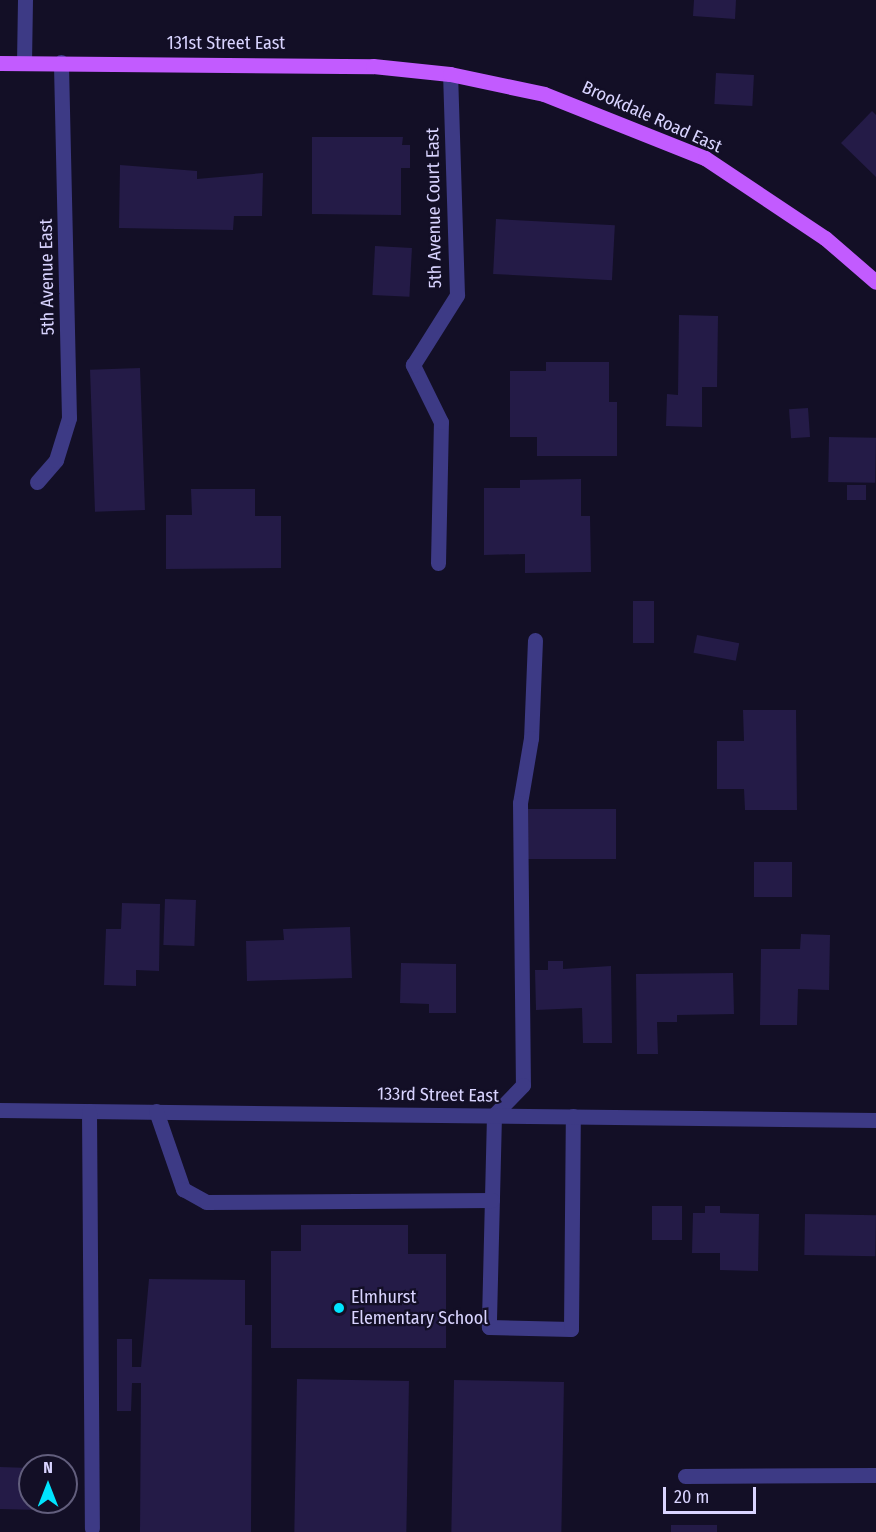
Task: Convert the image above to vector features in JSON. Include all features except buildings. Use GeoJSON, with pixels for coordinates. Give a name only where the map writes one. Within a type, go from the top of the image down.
{"type":"FeatureCollection","features":[{"type":"Feature","properties":{"kind":"main road","name":"131st Street East"},"geometry":{"type":"LineString","coordinates":[[0,63],[281,62],[450,74]]}},
{"type":"Feature","properties":{"kind":"main road","name":"Brookdale Road East"},"geometry":{"type":"LineString","coordinates":[[450,74],[580,104],[705,158],[825,238],[876,282]]}},
{"type":"Feature","properties":{"kind":"street"},"geometry":{"type":"LineString","coordinates":[[24,63],[25,0]]}},
{"type":"Feature","properties":{"kind":"street","name":"5th Avenue East"},"geometry":{"type":"LineString","coordinates":[[37,482],[56,460],[69,418],[62,62]]}},
{"type":"Feature","properties":{"kind":"street","name":"5th Avenue Court East"},"geometry":{"type":"LineString","coordinates":[[438,563],[441,422],[412,365],[457,295],[450,74]]}},
{"type":"Feature","properties":{"kind":"street"},"geometry":{"type":"LineString","coordinates":[[535,640],[531,738],[520,802],[523,1084],[494,1115],[489,1327],[571,1329],[573,1116]]}},
{"type":"Feature","properties":{"kind":"street","name":"133rd Street East"},"geometry":{"type":"LineString","coordinates":[[0,1110],[876,1120]]}},
{"type":"Feature","properties":{"kind":"street"},"geometry":{"type":"LineString","coordinates":[[89,1111],[92,1528]]}},
{"type":"Feature","properties":{"kind":"street"},"geometry":{"type":"LineString","coordinates":[[156,1112],[183,1189],[206,1202],[492,1200]]}},
{"type":"Feature","properties":{"kind":"street"},"geometry":{"type":"LineString","coordinates":[[685,1476],[876,1475]]}},
{"type":"Feature","properties":{"kind":"place","name":"Elmhurst Elementary School"},"geometry":{"type":"Point","coordinates":[339,1308]}}]}
